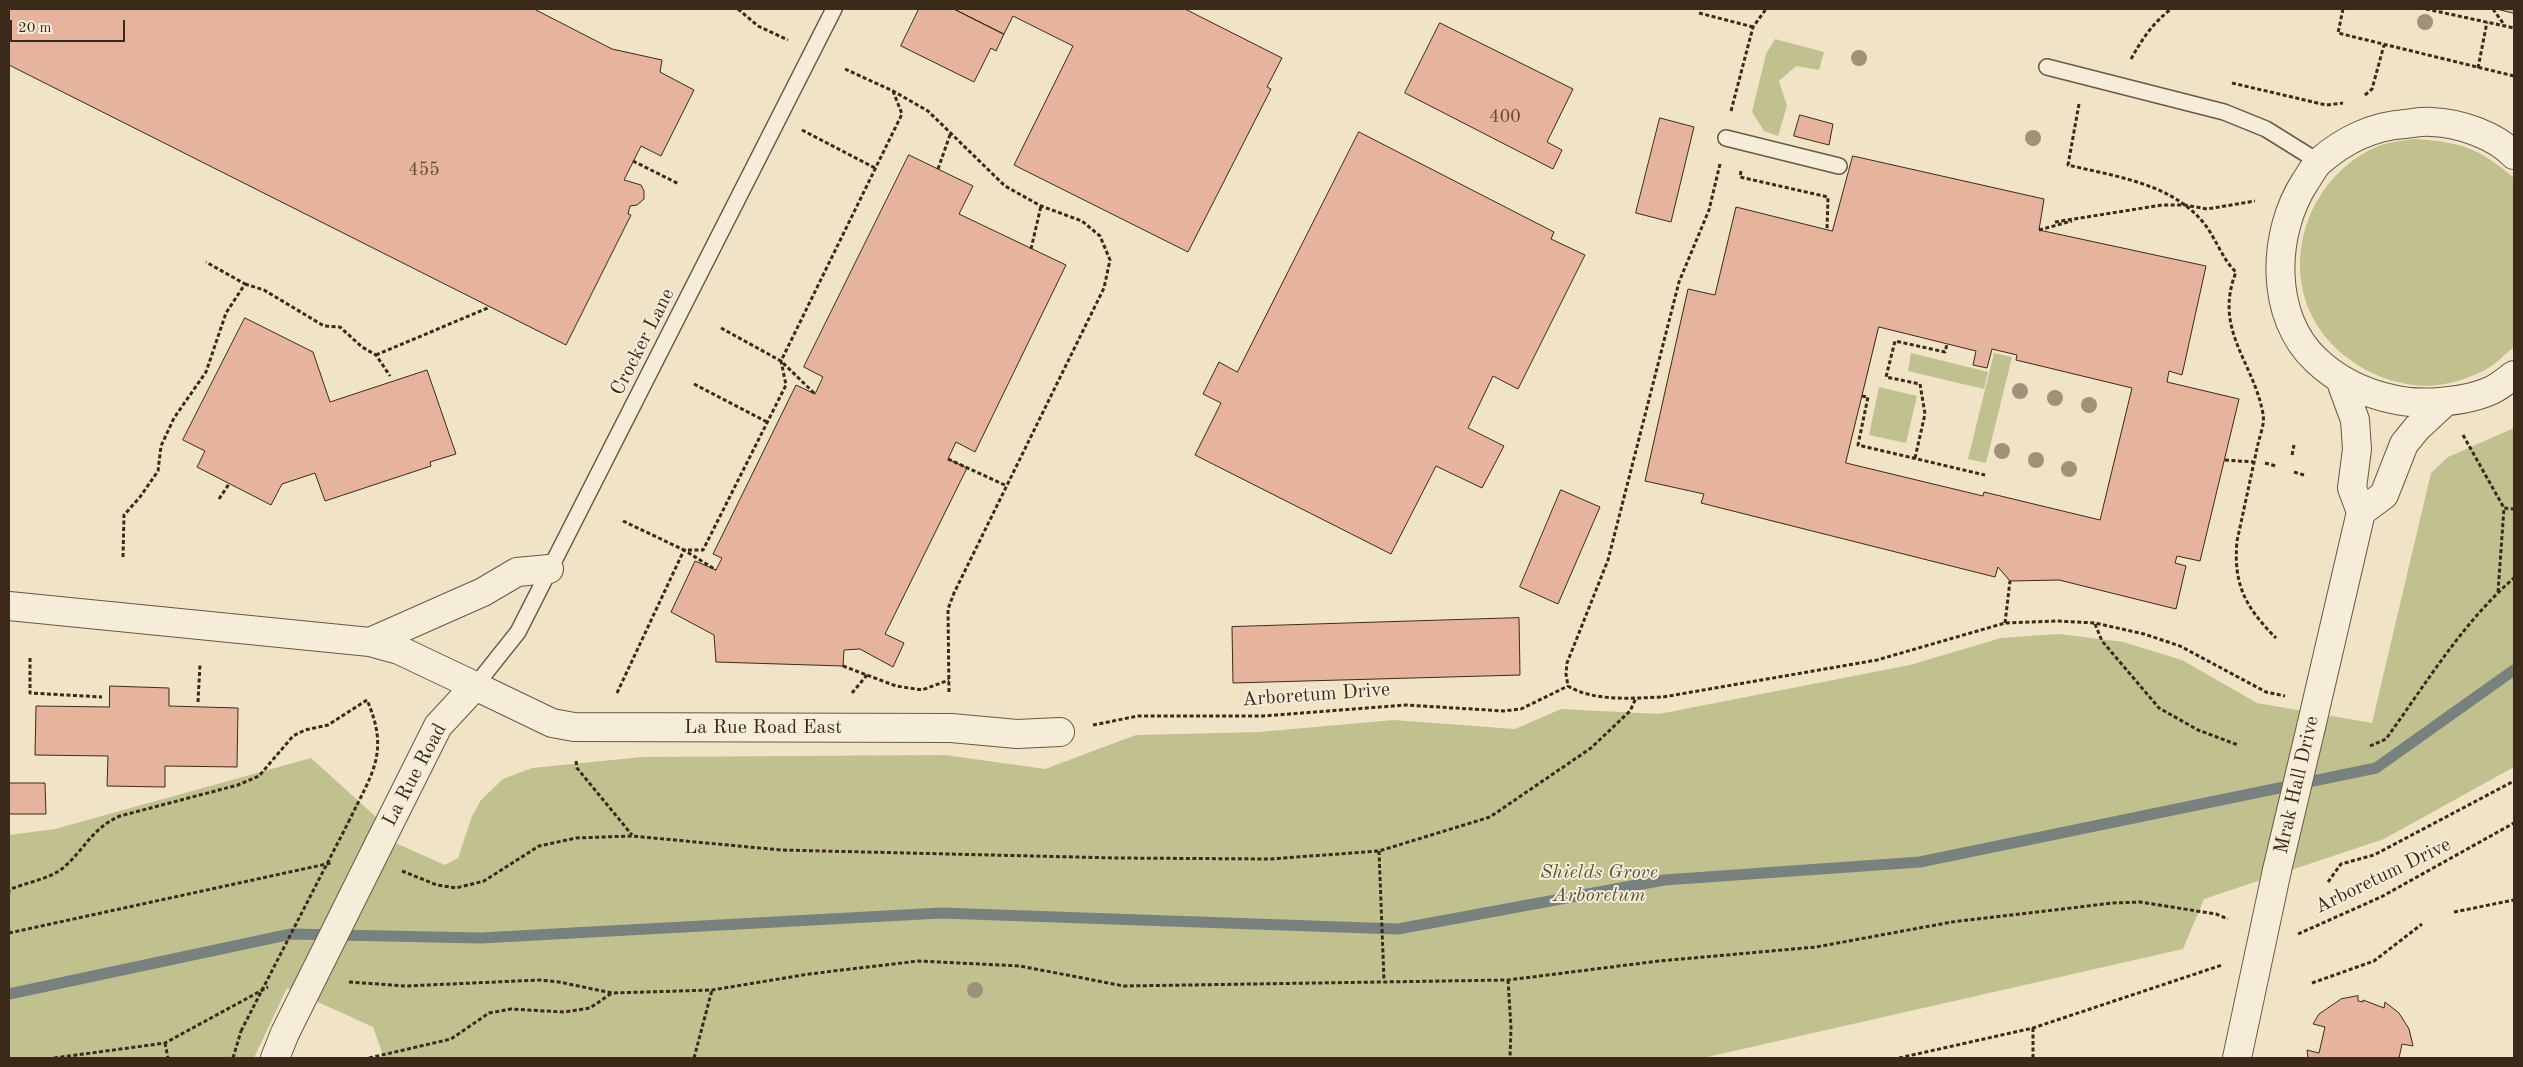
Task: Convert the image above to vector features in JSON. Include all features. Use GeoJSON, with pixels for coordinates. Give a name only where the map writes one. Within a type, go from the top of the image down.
{"type":"FeatureCollection","features":[{"type":"Feature","properties":{"kind":"street"},"geometry":{"type":"LineString","coordinates":[[2514,155],[2473,130],[2432,122],[2390,125],[2357,135],[2319,162],[2296,196],[2283,232],[2279,266],[2283,298],[2295,331],[2315,359],[2340,379],[2374,395],[2407,403],[2445,402],[2491,390],[2514,375]]}},
{"type":"Feature","properties":{"kind":"street"},"geometry":{"type":"LineString","coordinates":[[2340,379],[2355,420],[2357,449],[2352,488],[2361,512],[2384,495],[2404,444],[2417,428],[2445,402]]}},
{"type":"Feature","properties":{"kind":"street","name":"Mrak Hall Drive"},"geometry":{"type":"LineString","coordinates":[[2237,1058],[2262,948],[2277,870],[2361,512]]}},
{"type":"Feature","properties":{"kind":"street"},"geometry":{"type":"LineString","coordinates":[[370,642],[483,592],[517,572],[549,569]]}},
{"type":"Feature","properties":{"kind":"street"},"geometry":{"type":"LineString","coordinates":[[9,606],[370,642],[399,650],[475,686]]}},
{"type":"Feature","properties":{"kind":"street","name":"La Rue Road East"},"geometry":{"type":"LineString","coordinates":[[475,686],[552,723],[574,727],[951,728],[1017,734],[1060,732]]}},
{"type":"Feature","properties":{"kind":"street","name":"La Rue Road"},"geometry":{"type":"LineString","coordinates":[[275,1058],[285,1033],[438,726],[475,686]]}},
{"type":"Feature","properties":{"kind":"lane","name":"Crocker Lane"},"geometry":{"type":"LineString","coordinates":[[475,686],[518,632],[834,9]]}},
{"type":"Feature","properties":{"kind":"lane"},"geometry":{"type":"LineString","coordinates":[[2047,67],[2224,112],[2274,133],[2319,162]]}},
{"type":"Feature","properties":{"kind":"lane"},"geometry":{"type":"LineString","coordinates":[[1726,138],[1839,166]]}},
{"type":"Feature","properties":{"kind":"path"},"geometry":{"type":"LineString","coordinates":[[738,9],[758,26],[788,40]]}},
{"type":"Feature","properties":{"kind":"path"},"geometry":{"type":"LineString","coordinates":[[1766,9],[1754,27],[1709,210],[1678,282],[1608,560],[1567,663],[1568,686],[1588,694],[1636,698],[1663,697],[1828,670],[1885,657],[2004,623],[2057,620],[2095,623],[2180,646],[2266,692],[2314,714]]}},
{"type":"Feature","properties":{"kind":"path"},"geometry":{"type":"LineString","coordinates":[[2141,62],[2131,59],[2143,38],[2157,20],[2171,9]]}},
{"type":"Feature","properties":{"kind":"path"},"geometry":{"type":"LineString","coordinates":[[2343,9],[2338,33],[2384,46],[2514,76]]}},
{"type":"Feature","properties":{"kind":"path"},"geometry":{"type":"LineString","coordinates":[[2426,9],[2514,28]]}},
{"type":"Feature","properties":{"kind":"path"},"geometry":{"type":"LineString","coordinates":[[2493,9],[2505,26]]}},
{"type":"Feature","properties":{"kind":"path"},"geometry":{"type":"LineString","coordinates":[[1699,13],[1754,27]]}},
{"type":"Feature","properties":{"kind":"path"},"geometry":{"type":"LineString","coordinates":[[2478,68],[2488,22]]}},
{"type":"Feature","properties":{"kind":"path"},"geometry":{"type":"LineString","coordinates":[[2357,100],[2372,89],[2384,46]]}},
{"type":"Feature","properties":{"kind":"path"},"geometry":{"type":"LineString","coordinates":[[845,69],[893,91],[928,111],[1005,186],[1041,206],[1082,221],[1100,236],[1110,260],[1104,288],[954,593],[948,610],[951,728]]}},
{"type":"Feature","properties":{"kind":"path"},"geometry":{"type":"LineString","coordinates":[[2229,82],[2326,105],[2350,103]]}},
{"type":"Feature","properties":{"kind":"path"},"geometry":{"type":"LineString","coordinates":[[684,550],[703,550],[769,423],[786,385],[780,360],[902,114],[893,91]]}},
{"type":"Feature","properties":{"kind":"path"},"geometry":{"type":"LineString","coordinates":[[2079,104],[2068,165],[2144,185],[2185,205],[2202,220],[2215,238],[2228,264],[2236,272],[2229,291],[2230,318],[2236,342],[2255,387],[2264,416],[2237,541],[2235,559],[2242,594],[2254,617],[2276,638]]}},
{"type":"Feature","properties":{"kind":"path"},"geometry":{"type":"LineString","coordinates":[[779,118],[875,168]]}},
{"type":"Feature","properties":{"kind":"path"},"geometry":{"type":"LineString","coordinates":[[938,169],[951,132]]}},
{"type":"Feature","properties":{"kind":"path"},"geometry":{"type":"LineString","coordinates":[[1747,144],[1740,178],[1828,197],[1827,230]]}},
{"type":"Feature","properties":{"kind":"path"},"geometry":{"type":"LineString","coordinates":[[633,161],[679,184]]}},
{"type":"Feature","properties":{"kind":"path"},"geometry":{"type":"LineString","coordinates":[[2055,222],[2162,205],[2185,205],[2207,209],[2255,201]]}},
{"type":"Feature","properties":{"kind":"path"},"geometry":{"type":"LineString","coordinates":[[1031,249],[1041,206]]}},
{"type":"Feature","properties":{"kind":"path"},"geometry":{"type":"LineString","coordinates":[[2039,230],[2093,216]]}},
{"type":"Feature","properties":{"kind":"path"},"geometry":{"type":"LineString","coordinates":[[206,262],[246,284],[264,290],[324,326],[340,327],[362,347],[376,355],[390,376]]}},
{"type":"Feature","properties":{"kind":"path"},"geometry":{"type":"LineString","coordinates":[[123,558],[124,515],[140,497],[158,471],[161,446],[174,418],[206,372],[226,313],[246,284]]}},
{"type":"Feature","properties":{"kind":"path"},"geometry":{"type":"LineString","coordinates":[[376,355],[490,307]]}},
{"type":"Feature","properties":{"kind":"path"},"geometry":{"type":"LineString","coordinates":[[720,328],[780,360],[815,394]]}},
{"type":"Feature","properties":{"kind":"path"},"geometry":{"type":"LineString","coordinates":[[1915,458],[1925,414],[1920,384],[1886,377],[1895,341],[1945,352],[1947,344]]}},
{"type":"Feature","properties":{"kind":"path"},"geometry":{"type":"LineString","coordinates":[[694,384],[769,423]]}},
{"type":"Feature","properties":{"kind":"path"},"geometry":{"type":"LineString","coordinates":[[1862,396],[1868,397],[1858,445],[1985,475]]}},
{"type":"Feature","properties":{"kind":"path"},"geometry":{"type":"LineString","coordinates":[[2463,435],[2504,508],[2498,592]]}},
{"type":"Feature","properties":{"kind":"path"},"geometry":{"type":"LineString","coordinates":[[2292,455],[2294,446]]}},
{"type":"Feature","properties":{"kind":"path"},"geometry":{"type":"LineString","coordinates":[[948,459],[1007,486]]}},
{"type":"Feature","properties":{"kind":"path"},"geometry":{"type":"LineString","coordinates":[[2225,460],[2254,462]]}},
{"type":"Feature","properties":{"kind":"path"},"geometry":{"type":"LineString","coordinates":[[2264,463],[2276,466]]}},
{"type":"Feature","properties":{"kind":"path"},"geometry":{"type":"LineString","coordinates":[[2294,472],[2304,475]]}},
{"type":"Feature","properties":{"kind":"path"},"geometry":{"type":"LineString","coordinates":[[219,499],[229,484]]}},
{"type":"Feature","properties":{"kind":"path"},"geometry":{"type":"LineString","coordinates":[[2504,508],[2514,509]]}},
{"type":"Feature","properties":{"kind":"path"},"geometry":{"type":"LineString","coordinates":[[622,521],[684,550],[716,570]]}},
{"type":"Feature","properties":{"kind":"path"},"geometry":{"type":"LineString","coordinates":[[616,696],[684,550]]}},
{"type":"Feature","properties":{"kind":"path"},"geometry":{"type":"LineString","coordinates":[[2370,746],[2386,739],[2461,636],[2498,592],[2514,578]]}},
{"type":"Feature","properties":{"kind":"path"},"geometry":{"type":"LineString","coordinates":[[2004,623],[2010,581]]}},
{"type":"Feature","properties":{"kind":"path"},"geometry":{"type":"LineString","coordinates":[[2095,623],[2102,641],[2159,708],[2198,730],[2238,745]]}},
{"type":"Feature","properties":{"kind":"path"},"geometry":{"type":"LineString","coordinates":[[30,658],[30,692],[102,696]]}},
{"type":"Feature","properties":{"kind":"path"},"geometry":{"type":"LineString","coordinates":[[198,702],[200,664]]}},
{"type":"Feature","properties":{"kind":"path"},"geometry":{"type":"LineString","coordinates":[[843,666],[896,686],[922,690],[949,680]]}},
{"type":"Feature","properties":{"kind":"path"},"geometry":{"type":"LineString","coordinates":[[848,697],[867,675]]}},
{"type":"Feature","properties":{"kind":"path","name":"Arboretum Drive"},"geometry":{"type":"LineString","coordinates":[[1060,732],[1146,716],[1263,716],[1406,705],[1504,711],[1521,710],[1568,686]]}},
{"type":"Feature","properties":{"kind":"path"},"geometry":{"type":"LineString","coordinates":[[395,868],[437,885],[456,888],[484,881],[539,846],[576,838],[632,836],[781,850],[1117,858],[1270,859],[1379,851],[1490,817],[1591,748],[1630,712],[1636,698]]}},
{"type":"Feature","properties":{"kind":"path"},"geometry":{"type":"LineString","coordinates":[[9,893],[9,890],[49,876],[63,868],[105,822],[120,816],[238,786],[259,776],[293,736],[305,730],[328,725],[367,700],[377,723],[379,748],[373,772],[240,1031],[233,1058]]}},
{"type":"Feature","properties":{"kind":"path"},"geometry":{"type":"LineString","coordinates":[[574,727],[577,768],[632,836]]}},
{"type":"Feature","properties":{"kind":"path"},"geometry":{"type":"LineString","coordinates":[[2328,882],[2341,864],[2374,855],[2514,781]]}},
{"type":"Feature","properties":{"kind":"path","name":"Arboretum Drive"},"geometry":{"type":"LineString","coordinates":[[1899,1058],[2033,1028],[2155,989],[2262,948],[2380,897],[2514,823]]}},
{"type":"Feature","properties":{"kind":"path"},"geometry":{"type":"LineString","coordinates":[[1379,851],[1384,981]]}},
{"type":"Feature","properties":{"kind":"path"},"geometry":{"type":"LineString","coordinates":[[9,933],[336,862]]}},
{"type":"Feature","properties":{"kind":"path"},"geometry":{"type":"LineString","coordinates":[[2454,912],[2514,900]]}},
{"type":"Feature","properties":{"kind":"path"},"geometry":{"type":"LineString","coordinates":[[342,981],[406,986],[540,980],[560,982],[612,993],[712,990],[809,974],[918,961],[1020,966],[1124,986],[1508,980],[1658,961],[1816,947],[1952,922],[2113,903],[2140,902],[2216,914],[2228,919]]}},
{"type":"Feature","properties":{"kind":"path"},"geometry":{"type":"LineString","coordinates":[[2312,983],[2374,961],[2422,924]]}},
{"type":"Feature","properties":{"kind":"path"},"geometry":{"type":"LineString","coordinates":[[1508,980],[1511,1027],[1510,1058]]}},
{"type":"Feature","properties":{"kind":"path"},"geometry":{"type":"LineString","coordinates":[[54,1058],[165,1043],[274,984]]}},
{"type":"Feature","properties":{"kind":"path"},"geometry":{"type":"LineString","coordinates":[[694,1058],[712,990]]}},
{"type":"Feature","properties":{"kind":"path"},"geometry":{"type":"LineString","coordinates":[[369,1058],[451,1039],[489,1013],[511,1009],[564,1012],[590,1008],[612,993]]}},
{"type":"Feature","properties":{"kind":"path"},"geometry":{"type":"LineString","coordinates":[[2033,1028],[2034,1058]]}},
{"type":"Feature","properties":{"kind":"path"},"geometry":{"type":"LineString","coordinates":[[165,1043],[168,1058]]}},
{"type":"Feature","properties":{"kind":"green space"},"geometry":{"type":"Polygon","coordinates":[[[1775,39],[1824,52],[1819,70],[1796,66],[1779,81],[1787,106],[1778,136],[1764,131],[1752,112],[1766,54],[1775,39]]]}},
{"type":"Feature","properties":{"kind":"green space"},"geometry":{"type":"Polygon","coordinates":[[[2413,139],[2444,142],[2468,148],[2490,159],[2514,178],[2514,347],[2494,364],[2477,374],[2445,384],[2425,386],[2405,384],[2366,370],[2348,359],[2333,345],[2320,329],[2310,312],[2303,288],[2300,264],[2303,239],[2310,216],[2321,195],[2336,176],[2354,160],[2380,145],[2413,139]]]}},
{"type":"Feature","properties":{"kind":"green space"},"geometry":{"type":"Polygon","coordinates":[[[1911,353],[1988,372],[1984,389],[1908,371],[1911,353]]]}},
{"type":"Feature","properties":{"kind":"green space"},"geometry":{"type":"Polygon","coordinates":[[[1994,353],[2012,357],[1986,463],[1968,459],[1994,353]]]}},
{"type":"Feature","properties":{"kind":"green space"},"geometry":{"type":"Polygon","coordinates":[[[1879,387],[1917,396],[1906,443],[1869,435],[1879,387]]]}},
{"type":"Feature","properties":{"kind":"green space","name":"Shields Grove Arboretum"},"geometry":{"type":"Polygon","coordinates":[[[2514,428],[2514,767],[2384,839],[2204,899],[2183,949],[1703,1058],[384,1058],[373,1027],[287,988],[254,1058],[9,1058],[9,835],[55,829],[311,758],[376,817],[382,837],[445,865],[458,858],[472,816],[481,800],[503,779],[532,768],[642,757],[945,755],[1045,769],[1136,735],[1259,732],[1394,720],[1515,729],[1561,709],[1659,714],[1910,665],[2001,638],[2059,634],[2123,642],[2182,660],[2257,703],[2372,723],[2431,473],[2448,457],[2514,428]]]}},
{"type":"Feature","properties":{"kind":"building"},"geometry":{"type":"Polygon","coordinates":[[[9,9],[534,9],[612,49],[662,60],[660,72],[694,90],[661,156],[641,146],[624,180],[641,185],[644,191],[644,199],[637,205],[630,206],[628,214],[631,215],[566,345],[9,65],[9,9]]]}},
{"type":"Feature","properties":{"kind":"building"},"geometry":{"type":"Polygon","coordinates":[[[919,9],[954,9],[1004,34],[996,51],[991,48],[974,82],[901,46],[919,9]]]}},
{"type":"Feature","properties":{"kind":"building"},"geometry":{"type":"Polygon","coordinates":[[[954,9],[1185,9],[1282,58],[1267,87],[1271,89],[1188,252],[1014,165],[1073,46],[1013,16],[1004,34],[954,9]]]}},
{"type":"Feature","properties":{"kind":"building"},"geometry":{"type":"Polygon","coordinates":[[[2497,9],[2514,9],[2514,13],[2497,9]]]}},
{"type":"Feature","properties":{"kind":"building"},"geometry":{"type":"Polygon","coordinates":[[[1440,23],[1573,89],[1547,142],[1562,150],[1553,169],[1405,93],[1440,23]]]}},
{"type":"Feature","properties":{"kind":"building"},"geometry":{"type":"Polygon","coordinates":[[[1800,115],[1833,124],[1829,145],[1794,136],[1800,115]]]}},
{"type":"Feature","properties":{"kind":"building"},"geometry":{"type":"Polygon","coordinates":[[[1660,118],[1694,127],[1671,222],[1636,213],[1660,118]]]}},
{"type":"Feature","properties":{"kind":"building"},"geometry":{"type":"Polygon","coordinates":[[[1359,132],[1554,232],[1551,239],[1585,255],[1518,389],[1493,376],[1468,428],[1504,446],[1482,488],[1436,466],[1391,554],[1195,455],[1221,403],[1203,394],[1219,362],[1237,372],[1359,132]]]}},
{"type":"Feature","properties":{"kind":"building"},"geometry":{"type":"Polygon","coordinates":[[[909,155],[973,186],[959,214],[1066,265],[975,452],[956,442],[948,459],[967,468],[885,634],[904,643],[893,667],[860,649],[844,650],[843,666],[716,662],[714,635],[671,612],[695,561],[716,570],[722,558],[713,554],[796,385],[815,394],[823,377],[804,367],[909,155]]]}},
{"type":"Feature","properties":{"kind":"building"},"geometry":{"type":"Polygon","coordinates":[[[1853,156],[2044,199],[2039,230],[2206,266],[2182,375],[2169,371],[2167,382],[2239,399],[2200,561],[2177,556],[2175,563],[2186,566],[2176,609],[2059,580],[2010,581],[1998,567],[1995,577],[1701,503],[1704,494],[1645,481],[1688,289],[1715,295],[1736,207],[1832,231],[1853,156]],[[1879,327],[1846,463],[1983,496],[1984,492],[2100,520],[2132,388],[2016,360],[2017,355],[1992,349],[1987,368],[1973,365],[1976,351],[1879,327]]]}},
{"type":"Feature","properties":{"kind":"building"},"geometry":{"type":"Polygon","coordinates":[[[245,318],[313,352],[330,402],[427,370],[456,454],[430,462],[431,466],[325,501],[315,473],[282,484],[271,505],[197,467],[205,451],[183,440],[245,318]]]}},
{"type":"Feature","properties":{"kind":"building"},"geometry":{"type":"Polygon","coordinates":[[[1561,490],[1600,507],[1558,604],[1520,587],[1561,490]]]}},
{"type":"Feature","properties":{"kind":"building"},"geometry":{"type":"Polygon","coordinates":[[[1519,618],[1520,675],[1233,683],[1232,627],[1519,618]]]}},
{"type":"Feature","properties":{"kind":"building"},"geometry":{"type":"Polygon","coordinates":[[[110,686],[169,688],[169,706],[238,708],[237,767],[165,766],[165,787],[107,786],[108,756],[35,755],[36,706],[109,707],[110,686]]]}},
{"type":"Feature","properties":{"kind":"building"},"geometry":{"type":"Polygon","coordinates":[[[9,783],[45,783],[46,814],[9,814],[9,783]]]}},
{"type":"Feature","properties":{"kind":"building"},"geometry":{"type":"Polygon","coordinates":[[[2358,996],[2358,1001],[2363,1002],[2363,1000],[2384,1008],[2385,1002],[2399,1013],[2409,1029],[2413,1046],[2402,1044],[2399,1058],[2308,1058],[2307,1050],[2319,1053],[2325,1027],[2313,1024],[2319,1014],[2341,999],[2358,996]]]}},
{"type":"Feature","properties":{"kind":"waterway"},"geometry":{"type":"LineString","coordinates":[[9,994],[291,934],[481,938],[941,913],[1398,929],[1664,880],[1920,862],[2376,768],[2514,670]]}}]}
